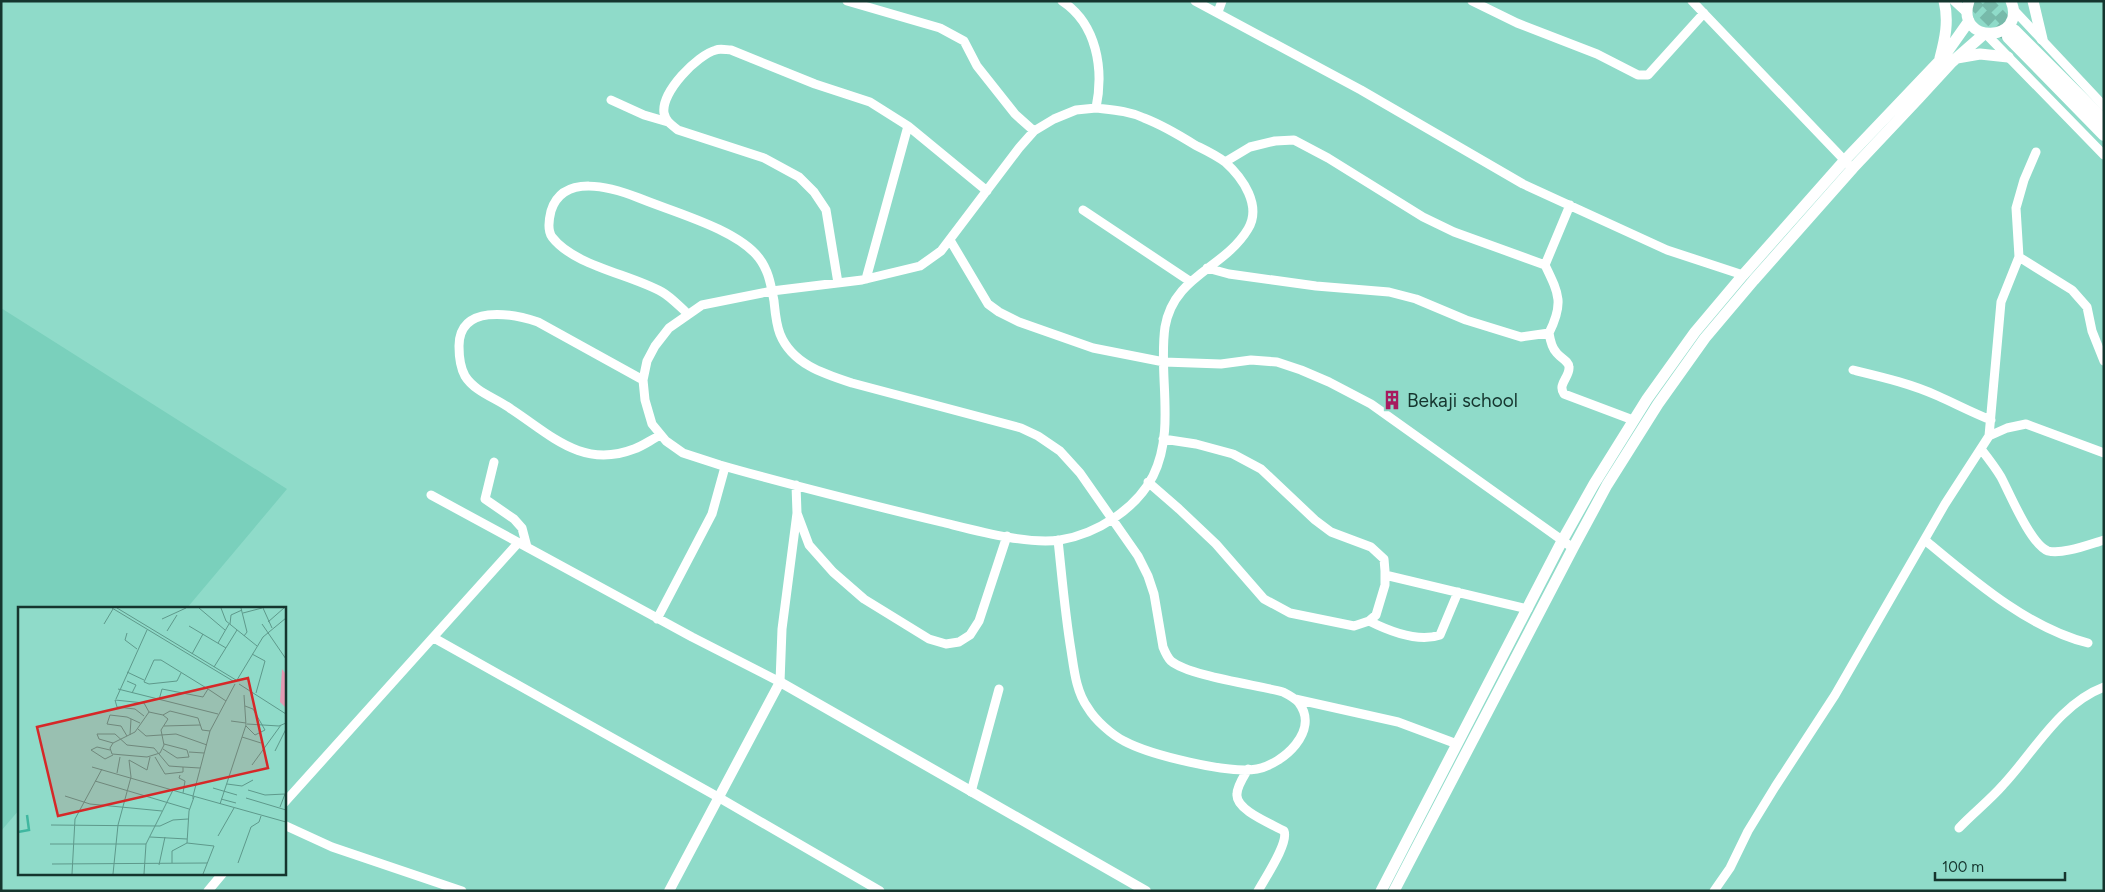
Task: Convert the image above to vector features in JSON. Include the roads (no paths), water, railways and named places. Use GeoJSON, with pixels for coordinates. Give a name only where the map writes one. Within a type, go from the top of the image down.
{"type":"FeatureCollection","features":[{"type":"Feature","properties":{"kind":"main road"},"geometry":{"type":"LineString","coordinates":[[1939,60],[1946,29],[1944,1]]}},
{"type":"Feature","properties":{"kind":"main road"},"geometry":{"type":"LineString","coordinates":[[1382,891],[1607,485],[1653,412],[1705,338],[1849,164],[1952,47],[1968,17],[1969,1]]}},
{"type":"Feature","properties":{"kind":"main road"},"geometry":{"type":"LineString","coordinates":[[2033,1],[2042,40]]}},
{"type":"Feature","properties":{"kind":"main road"},"geometry":{"type":"LineString","coordinates":[[1968,17],[1975,29],[1985,34],[1998,33],[2008,26],[2011,21],[2013,5]]}},
{"type":"Feature","properties":{"kind":"main road"},"geometry":{"type":"LineString","coordinates":[[2104,120],[2011,33],[2104,135]]}},
{"type":"Feature","properties":{"kind":"main road"},"geometry":{"type":"LineString","coordinates":[[1394,891],[1457,744],[1562,541],[1633,420],[1695,332],[1743,275],[1849,164],[1957,58],[1985,34]]}},
{"type":"Feature","properties":{"kind":"main road"},"geometry":{"type":"LineString","coordinates":[[1957,58],[1980,54],[2008,57]]}},
{"type":"Feature","properties":{"kind":"street"},"geometry":{"type":"LineString","coordinates":[[847,1],[940,28],[964,40],[977,66],[1015,114],[1034,131]]}},
{"type":"Feature","properties":{"kind":"street"},"geometry":{"type":"LineString","coordinates":[[1062,1],[1081,18],[1098,58],[1101,87],[1096,108]]}},
{"type":"Feature","properties":{"kind":"street"},"geometry":{"type":"LineString","coordinates":[[1195,1],[1361,90],[1523,184],[1668,250],[1743,275]]}},
{"type":"Feature","properties":{"kind":"street"},"geometry":{"type":"LineString","coordinates":[[1218,12],[1222,1]]}},
{"type":"Feature","properties":{"kind":"street"},"geometry":{"type":"LineString","coordinates":[[1472,1],[1517,23],[1597,54],[1638,75],[1648,75],[1704,12]]}},
{"type":"Feature","properties":{"kind":"street"},"geometry":{"type":"LineString","coordinates":[[1692,1],[1849,164]]}},
{"type":"Feature","properties":{"kind":"street"},"geometry":{"type":"LineString","coordinates":[[1954,1],[1968,17]]}},
{"type":"Feature","properties":{"kind":"street"},"geometry":{"type":"LineString","coordinates":[[2013,5],[2042,40],[2104,106]]}},
{"type":"Feature","properties":{"kind":"street"},"geometry":{"type":"LineString","coordinates":[[1985,34],[2104,156]]}},
{"type":"Feature","properties":{"kind":"street"},"geometry":{"type":"LineString","coordinates":[[668,122],[664,112],[668,96],[679,79],[699,60],[716,49],[731,50],[806,80],[870,102],[908,126],[987,191]]}},
{"type":"Feature","properties":{"kind":"street"},"geometry":{"type":"LineString","coordinates":[[611,100],[644,115],[668,122],[678,130],[764,158],[799,177],[814,192],[826,210],[838,283]]}},
{"type":"Feature","properties":{"kind":"street"},"geometry":{"type":"LineString","coordinates":[[1096,108],[1121,111],[1143,117],[1225,162],[1250,194],[1254,214],[1248,229],[1233,247],[1183,288],[1173,301],[1166,326],[1164,362],[1165,416],[1162,453],[1148,482],[1135,500],[1113,519],[1085,534],[1058,540],[1036,540],[1007,536],[913,515],[725,466],[683,453],[666,441],[652,424],[645,400],[643,380],[647,361],[655,346],[669,328],[688,314],[702,305],[772,291],[866,279],[920,266],[941,251],[1034,131],[1054,119],[1076,110],[1096,108]]}},
{"type":"Feature","properties":{"kind":"street"},"geometry":{"type":"LineString","coordinates":[[866,279],[908,126]]}},
{"type":"Feature","properties":{"kind":"street"},"geometry":{"type":"LineString","coordinates":[[1225,162],[1250,148],[1275,141],[1294,140],[1328,158],[1423,217],[1454,232],[1545,265],[1556,287],[1559,302],[1555,321],[1549,333],[1554,351],[1568,364],[1569,369],[1562,385],[1562,391],[1564,394],[1633,420]]}},
{"type":"Feature","properties":{"kind":"street"},"geometry":{"type":"LineString","coordinates":[[1714,891],[1730,868],[1760,811],[1835,695],[1908,568],[1926,541],[1945,504],[1989,436],[2001,302],[2019,256],[2016,208],[2024,180],[2036,152]]}},
{"type":"Feature","properties":{"kind":"street"},"geometry":{"type":"LineString","coordinates":[[688,314],[664,293],[562,249],[550,234],[549,218],[554,201],[565,191],[590,185],[604,186],[632,195],[725,232],[744,244],[759,258],[768,273],[780,332],[785,344],[809,366],[852,383],[1021,428],[1038,436],[1060,451],[1080,473],[1138,556],[1154,594],[1163,647],[1171,661],[1197,672],[1283,692],[1296,699],[1398,722],[1457,744]]}},
{"type":"Feature","properties":{"kind":"street"},"geometry":{"type":"LineString","coordinates":[[1545,265],[1570,205]]}},
{"type":"Feature","properties":{"kind":"street"},"geometry":{"type":"LineString","coordinates":[[1083,210],[1190,282]]}},
{"type":"Feature","properties":{"kind":"street"},"geometry":{"type":"LineString","coordinates":[[950,240],[988,304],[1019,322],[1093,348],[1164,362],[1220,364],[1251,360],[1277,362],[1329,382],[1371,404],[1573,548]]}},
{"type":"Feature","properties":{"kind":"street"},"geometry":{"type":"LineString","coordinates":[[2019,256],[2072,290],[2087,307],[2092,331],[2104,362]]}},
{"type":"Feature","properties":{"kind":"street"},"geometry":{"type":"LineString","coordinates":[[1207,268],[1229,274],[1316,286],[1389,292],[1416,299],[1466,320],[1521,337],[1549,333]]}},
{"type":"Feature","properties":{"kind":"street"},"geometry":{"type":"LineString","coordinates":[[643,380],[546,326],[520,316],[501,314],[479,316],[466,325],[459,339],[459,358],[465,376],[478,390],[507,406],[575,450],[590,455],[610,454],[634,449],[661,435]]}},
{"type":"Feature","properties":{"kind":"street"},"geometry":{"type":"LineString","coordinates":[[1853,370],[1890,379],[1937,396],[1960,408],[1991,420]]}},
{"type":"Feature","properties":{"kind":"street"},"geometry":{"type":"LineString","coordinates":[[1989,436],[2008,428],[2026,424],[2104,453]]}},
{"type":"Feature","properties":{"kind":"street"},"geometry":{"type":"LineString","coordinates":[[1148,482],[1216,544],[1264,599],[1290,613],[1354,626],[1369,622],[1376,615],[1385,585],[1384,559],[1371,547],[1326,528],[1261,469],[1233,454],[1196,444],[1163,438]]}},
{"type":"Feature","properties":{"kind":"street"},"geometry":{"type":"LineString","coordinates":[[1982,449],[2000,476],[2020,516],[2039,545],[2046,550],[2057,553],[2104,540]]}},
{"type":"Feature","properties":{"kind":"street"},"geometry":{"type":"LineString","coordinates":[[285,802],[434,638],[523,545],[522,528],[514,519],[484,499],[494,462]]}},
{"type":"Feature","properties":{"kind":"street"},"geometry":{"type":"LineString","coordinates":[[657,618],[712,514],[725,466]]}},
{"type":"Feature","properties":{"kind":"street"},"geometry":{"type":"LineString","coordinates":[[669,891],[780,682],[782,629],[797,513],[796,485]]}},
{"type":"Feature","properties":{"kind":"street"},"geometry":{"type":"LineString","coordinates":[[431,495],[657,618],[780,682],[1146,891]]}},
{"type":"Feature","properties":{"kind":"street"},"geometry":{"type":"LineString","coordinates":[[797,513],[809,545],[833,572],[864,599],[929,638],[946,644],[959,642],[970,635],[979,621],[1007,536]]}},
{"type":"Feature","properties":{"kind":"street"},"geometry":{"type":"LineString","coordinates":[[1058,540],[1066,621],[1079,690],[1088,708],[1124,741],[1170,757],[1216,767],[1257,768],[1275,763],[1289,752],[1300,739],[1304,728],[1304,715],[1296,699]]}},
{"type":"Feature","properties":{"kind":"street"},"geometry":{"type":"LineString","coordinates":[[1926,541],[1980,585],[2024,614],[2072,639],[2088,644]]}},
{"type":"Feature","properties":{"kind":"street"},"geometry":{"type":"LineString","coordinates":[[1385,575],[1528,609]]}},
{"type":"Feature","properties":{"kind":"street"},"geometry":{"type":"LineString","coordinates":[[1369,622],[1398,633],[1424,638],[1435,636],[1440,634],[1458,592]]}},
{"type":"Feature","properties":{"kind":"street"},"geometry":{"type":"LineString","coordinates":[[434,638],[718,797],[880,891]]}},
{"type":"Feature","properties":{"kind":"street"},"geometry":{"type":"LineString","coordinates":[[1959,828],[2008,780],[2050,727],[2093,691],[2104,687]]}},
{"type":"Feature","properties":{"kind":"street"},"geometry":{"type":"LineString","coordinates":[[971,792],[999,689]]}},
{"type":"Feature","properties":{"kind":"street"},"geometry":{"type":"LineString","coordinates":[[1248,769],[1238,789],[1237,800],[1243,808],[1284,831],[1286,834],[1283,845],[1258,891]]}},
{"type":"Feature","properties":{"kind":"street"},"geometry":{"type":"LineString","coordinates":[[285,825],[332,847],[462,891]]}},
{"type":"Feature","properties":{"kind":"street"},"geometry":{"type":"LineString","coordinates":[[208,891],[222,874]]}},
{"type":"Feature","properties":{"kind":"tunnel"},"geometry":{"type":"LineString","coordinates":[[1971,1],[2008,37]]}},
{"type":"Feature","properties":{"kind":"tunnel"},"geometry":{"type":"LineString","coordinates":[[1986,1],[2014,30]]}},
{"type":"Feature","properties":{"kind":"place","name":"Bekaji school"},"geometry":{"type":"Point","coordinates":[1392,400]}}]}
